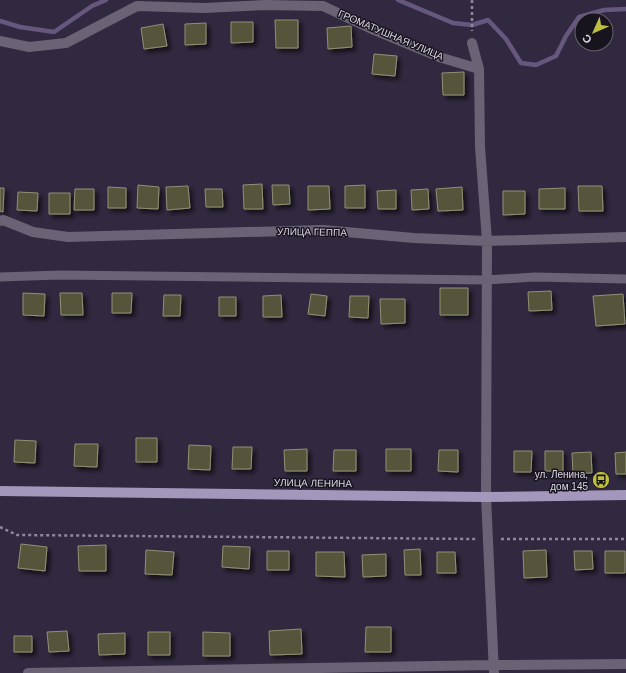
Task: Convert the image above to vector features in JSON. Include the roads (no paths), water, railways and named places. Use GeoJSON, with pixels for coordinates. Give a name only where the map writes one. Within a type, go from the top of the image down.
{"type":"FeatureCollection","features":[{"type":"Feature","properties":{"kind":"main road","name":"УЛИЦА ЛЕНИНА"},"geometry":{"type":"LineString","coordinates":[[0,491],[486,497],[626,496]]}},
{"type":"Feature","properties":{"kind":"street","name":"ГРОМАТУШНАЯ УЛИЦА"},"geometry":{"type":"LineString","coordinates":[[0,41],[29,47],[66,43],[137,6],[204,8],[265,5],[323,6],[374,30],[439,56],[479,69]]}},
{"type":"Feature","properties":{"kind":"street"},"geometry":{"type":"LineString","coordinates":[[472,43],[479,69],[480,147],[487,241],[486,497],[494,669]]}},
{"type":"Feature","properties":{"kind":"street","name":"УЛИЦА ГЕППА"},"geometry":{"type":"LineString","coordinates":[[0,221],[3,220],[33,232],[68,237],[323,230],[414,238],[487,241],[626,237]]}},
{"type":"Feature","properties":{"kind":"street"},"geometry":{"type":"LineString","coordinates":[[28,673],[494,669],[626,664]]}},
{"type":"Feature","properties":{"kind":"lane"},"geometry":{"type":"LineString","coordinates":[[0,277],[60,275],[486,280],[535,277],[626,279]]}},
{"type":"Feature","properties":{"kind":"waterway"},"geometry":{"type":"LineString","coordinates":[[0,21],[20,27],[54,32],[92,6],[106,0]]}},
{"type":"Feature","properties":{"kind":"waterway"},"geometry":{"type":"LineString","coordinates":[[398,0],[453,23],[472,25],[488,20],[506,39],[521,63],[536,65],[556,56],[566,36],[579,17],[604,10],[626,9]]}},
{"type":"Feature","properties":{"kind":"place","name":"ул. Ленина, дом 145"},"geometry":{"type":"Point","coordinates":[601,480]}}]}
